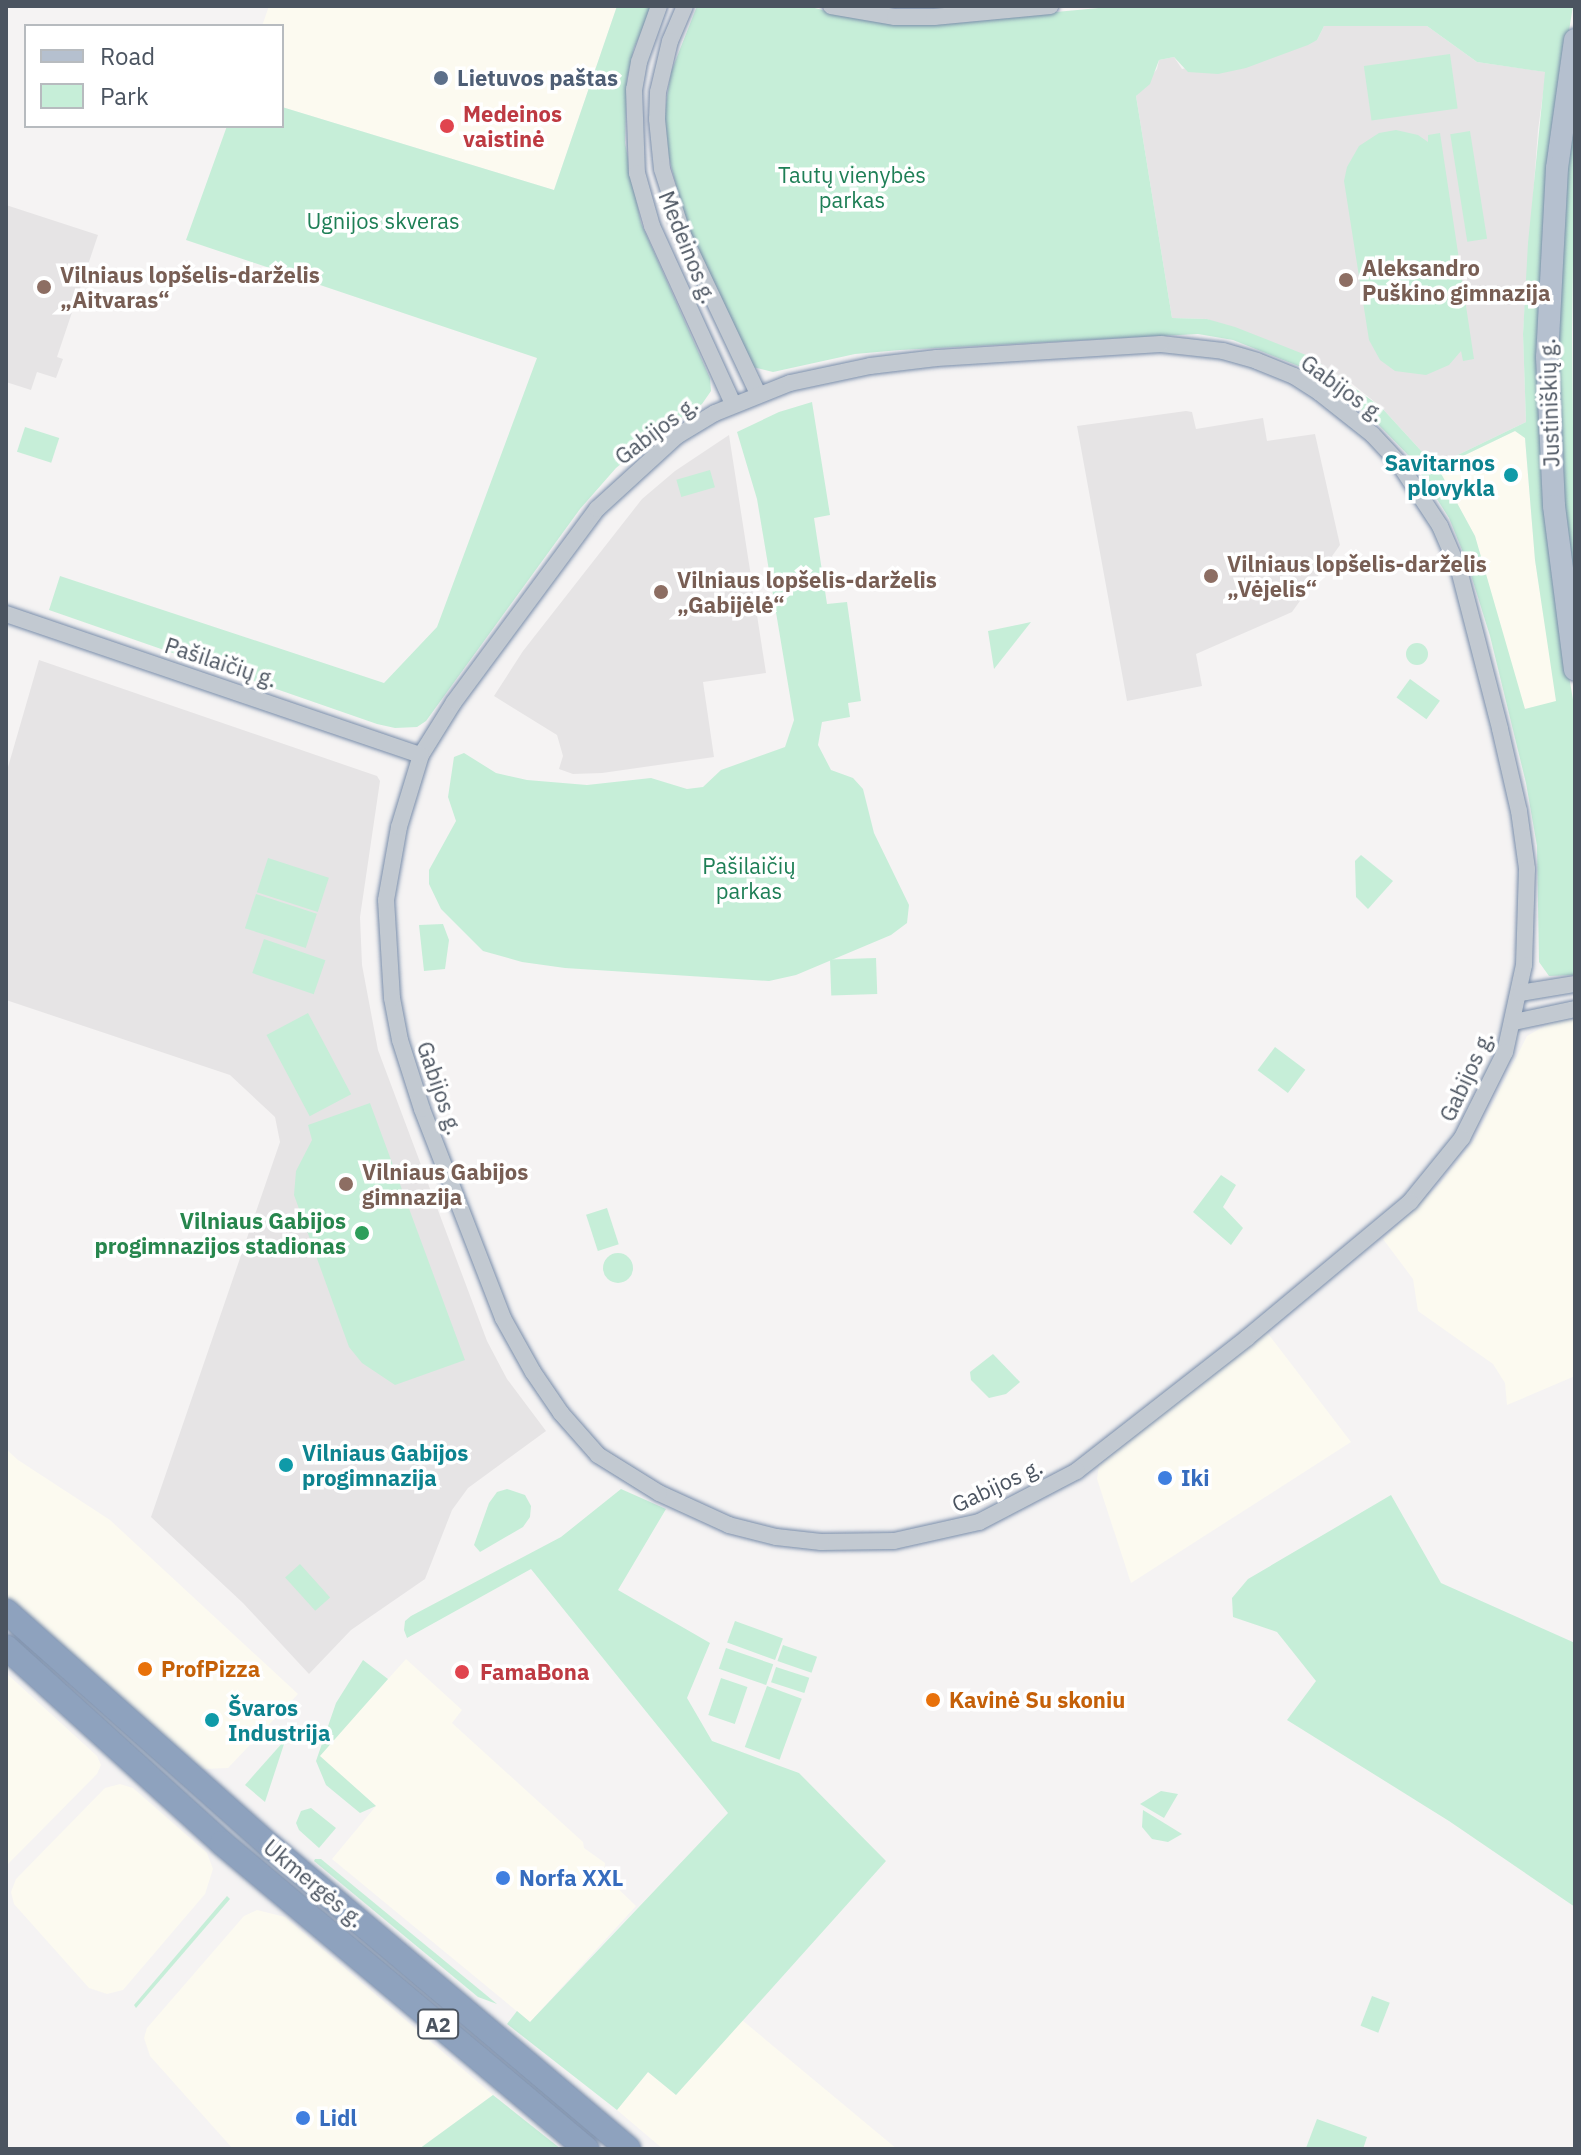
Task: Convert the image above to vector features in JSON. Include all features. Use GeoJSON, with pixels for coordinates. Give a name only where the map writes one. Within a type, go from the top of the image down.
{"type":"FeatureCollection","features":[{"type":"Feature","properties":{"kind":"highway","name":"Ukmergės g."},"geometry":{"type":"LineString","coordinates":[[6,1611],[261,1838],[628,2149]]}},
{"type":"Feature","properties":{"kind":"highway","name":"Ukmergės g."},"geometry":{"type":"LineString","coordinates":[[6,1647],[222,1843],[587,2149]]}},
{"type":"Feature","properties":{"kind":"main road","name":"Justiniškių g."},"geometry":{"type":"LineString","coordinates":[[1575,40],[1557,168],[1547,357],[1555,520],[1575,670]]}},
{"type":"Feature","properties":{"kind":"street","name":"Medeinos g."},"geometry":{"type":"LineString","coordinates":[[659,6],[642,51],[634,89],[632,118],[637,173],[652,226],[733,404]]}},
{"type":"Feature","properties":{"kind":"street","name":"Medeinos g."},"geometry":{"type":"LineString","coordinates":[[685,6],[670,41],[658,92],[662,169],[668,196],[699,272],[758,394]]}},
{"type":"Feature","properties":{"kind":"street"},"geometry":{"type":"LineString","coordinates":[[831,6],[908,17],[1050,6]]}},
{"type":"Feature","properties":{"kind":"street","name":"Gabijos g."},"geometry":{"type":"LineString","coordinates":[[1161,344],[1223,351],[1294,376],[1352,416],[1398,462],[1423,496],[1459,570],[1519,811],[1527,869],[1524,965],[1514,1022],[1478,1112],[1441,1167],[1410,1202],[1237,1345],[1077,1471],[1003,1512],[954,1530],[870,1543],[776,1537],[729,1525],[694,1510],[598,1455],[540,1382],[503,1318],[422,1109],[400,1040],[392,998],[386,900],[399,827],[421,755],[454,702],[597,509],[677,436],[733,404],[758,394],[816,376],[870,366],[937,358],[1161,344]]}},
{"type":"Feature","properties":{"kind":"street","name":"Pašilaičių g."},"geometry":{"type":"LineString","coordinates":[[6,614],[421,755]]}},
{"type":"Feature","properties":{"kind":"street"},"geometry":{"type":"LineString","coordinates":[[1520,993],[1575,984]]}},
{"type":"Feature","properties":{"kind":"street"},"geometry":{"type":"LineString","coordinates":[[1514,1022],[1575,1009]]}},
{"type":"Feature","properties":{"kind":"shaded area"},"geometry":{"type":"Polygon","coordinates":[[[269,6],[617,6],[554,190],[284,108],[284,24],[263,24],[269,6]]]}},
{"type":"Feature","properties":{"kind":"shaded area","name":"Aleksandro Puškino gimnazija"},"geometry":{"type":"Polygon","coordinates":[[[1324,26],[1427,26],[1477,62],[1546,72],[1538,130],[1523,333],[1526,422],[1435,466],[1381,407],[1345,378],[1207,319],[1172,318],[1136,96],[1157,69],[1159,60],[1174,57],[1182,69],[1317,40],[1324,26]]]}},
{"type":"Feature","properties":{"kind":"shaded area","name":"Vilniaus lopšelis-darželis „Aitvaras“"},"geometry":{"type":"Polygon","coordinates":[[[6,205],[98,235],[57,357],[63,359],[56,378],[37,372],[31,390],[6,382],[6,205]]]}},
{"type":"Feature","properties":{"kind":"shaded area","name":"Vilniaus lopšelis-darželis „Vėjelis“"},"geometry":{"type":"Polygon","coordinates":[[[1192,412],[1196,429],[1263,418],[1267,441],[1315,434],[1340,545],[1292,612],[1196,654],[1202,686],[1127,701],[1077,426],[1192,412]]]}},
{"type":"Feature","properties":{"kind":"shaded area"},"geometry":{"type":"Polygon","coordinates":[[[1515,431],[1525,438],[1535,560],[1557,702],[1524,709],[1475,536],[1438,468],[1515,431]]]}},
{"type":"Feature","properties":{"kind":"shaded area","name":"Vilniaus lopšelis-darželis „Gabijėlė“"},"geometry":{"type":"Polygon","coordinates":[[[729,435],[766,673],[703,682],[714,757],[602,773],[573,774],[559,769],[563,756],[557,735],[494,696],[523,651],[642,499],[675,471],[729,435]]]}},
{"type":"Feature","properties":{"kind":"shaded area","name":"Vilniaus Gabijos gimnazija"},"geometry":{"type":"Polygon","coordinates":[[[39,660],[377,776],[380,781],[360,917],[362,965],[378,1050],[487,1341],[507,1379],[546,1431],[468,1488],[452,1510],[425,1579],[351,1630],[309,1674],[243,1603],[151,1517],[280,1142],[275,1117],[230,1075],[6,1000],[6,774],[39,660]]]}},
{"type":"Feature","properties":{"kind":"shaded area"},"geometry":{"type":"Polygon","coordinates":[[[1575,1018],[1575,1376],[1507,1405],[1505,1383],[1493,1364],[1418,1311],[1413,1279],[1383,1239],[1439,1185],[1475,1139],[1527,1036],[1550,1023],[1575,1018]]]}},
{"type":"Feature","properties":{"kind":"shaded area"},"geometry":{"type":"Polygon","coordinates":[[[1266,1331],[1351,1442],[1131,1583],[1097,1479],[1099,1465],[1266,1331]]]}},
{"type":"Feature","properties":{"kind":"shaded area"},"geometry":{"type":"Polygon","coordinates":[[[6,1449],[110,1520],[298,1694],[228,1768],[203,1769],[6,1596],[6,1449]]]}},
{"type":"Feature","properties":{"kind":"shaded area"},"geometry":{"type":"Polygon","coordinates":[[[406,1659],[462,1710],[452,1723],[583,1842],[584,1848],[605,1863],[604,1875],[636,1906],[530,2022],[332,1859],[376,1806],[319,1756],[406,1659]]]}},
{"type":"Feature","properties":{"kind":"shaded area"},"geometry":{"type":"Polygon","coordinates":[[[6,1673],[97,1756],[101,1765],[97,1774],[6,1866],[6,1673]]]}},
{"type":"Feature","properties":{"kind":"shaded area"},"geometry":{"type":"Polygon","coordinates":[[[120,1784],[133,1788],[207,1853],[213,1869],[205,1894],[123,1990],[107,1994],[89,1988],[14,1904],[11,1892],[16,1879],[105,1788],[120,1784]]]}},
{"type":"Feature","properties":{"kind":"shaded area"},"geometry":{"type":"Polygon","coordinates":[[[257,1910],[285,1917],[493,2095],[419,2149],[233,2149],[150,2056],[144,2038],[147,2028],[244,1916],[257,1910]]]}},
{"type":"Feature","properties":{"kind":"shaded area"},"geometry":{"type":"Polygon","coordinates":[[[742,2020],[897,2149],[663,2149],[617,2110],[648,2072],[676,2095],[742,2020]]]}},
{"type":"Feature","properties":{"kind":"green space","name":"Ugnijos skveras"},"geometry":{"type":"Polygon","coordinates":[[[617,6],[653,6],[634,48],[627,79],[625,143],[641,223],[710,378],[711,391],[702,404],[657,434],[616,468],[580,509],[426,721],[417,727],[395,728],[377,724],[49,610],[60,576],[384,683],[437,627],[537,358],[186,240],[226,128],[284,128],[284,108],[554,190],[617,6]]]}},
{"type":"Feature","properties":{"kind":"green space","name":"Tautų vienybės parkas"},"geometry":{"type":"Polygon","coordinates":[[[697,6],[807,6],[853,18],[929,24],[1120,6],[1573,6],[1557,105],[1559,616],[1575,712],[1575,975],[1549,976],[1539,962],[1537,846],[1526,783],[1490,636],[1467,562],[1449,518],[1411,458],[1372,418],[1311,371],[1233,340],[1198,334],[855,354],[773,372],[753,367],[686,224],[666,146],[664,116],[671,72],[697,6]],[[1324,26],[1317,40],[1308,45],[1246,68],[1218,74],[1188,72],[1174,57],[1159,60],[1150,84],[1136,96],[1172,318],[1207,319],[1311,357],[1381,407],[1435,466],[1526,422],[1523,334],[1528,243],[1545,72],[1477,62],[1427,26],[1324,26]],[[1515,431],[1438,468],[1475,536],[1525,709],[1556,701],[1535,560],[1525,438],[1515,431]]]}},
{"type":"Feature","properties":{"kind":"green space"},"geometry":{"type":"Polygon","coordinates":[[[1450,54],[1458,108],[1372,121],[1364,66],[1450,54]]]}},
{"type":"Feature","properties":{"kind":"green space"},"geometry":{"type":"Polygon","coordinates":[[[1575,104],[1572,335],[1575,619],[1561,488],[1555,338],[1559,243],[1575,104]]]}},
{"type":"Feature","properties":{"kind":"green space"},"geometry":{"type":"Polygon","coordinates":[[[1396,130],[1418,135],[1428,142],[1428,135],[1440,133],[1474,359],[1463,361],[1461,351],[1449,365],[1426,375],[1395,371],[1380,360],[1369,340],[1344,181],[1347,167],[1359,146],[1379,133],[1396,130]]]}},
{"type":"Feature","properties":{"kind":"green space"},"geometry":{"type":"Polygon","coordinates":[[[1470,131],[1487,239],[1467,242],[1450,134],[1470,131]]]}},
{"type":"Feature","properties":{"kind":"green space","name":"Pašilaičių parkas"},"geometry":{"type":"Polygon","coordinates":[[[812,402],[830,515],[814,518],[827,604],[847,602],[861,701],[848,703],[850,717],[822,722],[818,745],[831,770],[853,778],[863,789],[874,833],[909,905],[907,923],[891,935],[796,975],[769,981],[565,968],[522,962],[483,951],[441,909],[429,884],[429,870],[456,821],[448,797],[454,757],[464,753],[496,773],[527,780],[587,785],[651,778],[687,789],[703,787],[721,770],[785,747],[794,720],[757,499],[737,432],[779,412],[812,402]]]}},
{"type":"Feature","properties":{"kind":"green space"},"geometry":{"type":"Polygon","coordinates":[[[25,427],[59,438],[51,463],[17,452],[25,427]]]}},
{"type":"Feature","properties":{"kind":"green space"},"geometry":{"type":"Polygon","coordinates":[[[710,470],[715,487],[681,497],[676,480],[710,470]]]}},
{"type":"Feature","properties":{"kind":"green space"},"geometry":{"type":"Polygon","coordinates":[[[1031,622],[994,669],[988,631],[1031,622]]]}},
{"type":"Feature","properties":{"kind":"green space"},"geometry":{"type":"Polygon","coordinates":[[[1413,643],[1421,643],[1428,654],[1421,665],[1413,665],[1406,658],[1406,650],[1413,643]]]}},
{"type":"Feature","properties":{"kind":"green space"},"geometry":{"type":"Polygon","coordinates":[[[1410,679],[1440,701],[1426,719],[1396,698],[1410,679]]]}},
{"type":"Feature","properties":{"kind":"green space"},"geometry":{"type":"Polygon","coordinates":[[[1361,855],[1393,881],[1368,909],[1356,897],[1355,861],[1361,855]]]}},
{"type":"Feature","properties":{"kind":"green space"},"geometry":{"type":"Polygon","coordinates":[[[268,858],[329,878],[318,912],[257,892],[268,858]]]}},
{"type":"Feature","properties":{"kind":"green space"},"geometry":{"type":"Polygon","coordinates":[[[256,894],[317,914],[306,948],[245,928],[256,894]]]}},
{"type":"Feature","properties":{"kind":"green space"},"geometry":{"type":"Polygon","coordinates":[[[443,924],[449,940],[445,969],[424,971],[419,925],[443,924]]]}},
{"type":"Feature","properties":{"kind":"green space"},"geometry":{"type":"Polygon","coordinates":[[[264,939],[325,960],[314,994],[252,973],[264,939]]]}},
{"type":"Feature","properties":{"kind":"green space"},"geometry":{"type":"Polygon","coordinates":[[[876,958],[877,994],[831,996],[830,960],[876,958]]]}},
{"type":"Feature","properties":{"kind":"green space"},"geometry":{"type":"Polygon","coordinates":[[[308,1013],[351,1094],[310,1116],[267,1035],[308,1013]]]}},
{"type":"Feature","properties":{"kind":"green space"},"geometry":{"type":"Polygon","coordinates":[[[1275,1047],[1305,1070],[1288,1093],[1258,1070],[1275,1047]]]}},
{"type":"Feature","properties":{"kind":"green space","name":"Vilniaus Gabijos progimnazijos stadionas"},"geometry":{"type":"Polygon","coordinates":[[[370,1103],[465,1360],[395,1385],[362,1363],[349,1347],[294,1195],[296,1171],[312,1140],[308,1125],[370,1103]]]}},
{"type":"Feature","properties":{"kind":"green space"},"geometry":{"type":"Polygon","coordinates":[[[1221,1175],[1236,1185],[1223,1207],[1243,1228],[1231,1245],[1193,1212],[1221,1175]]]}},
{"type":"Feature","properties":{"kind":"green space"},"geometry":{"type":"Polygon","coordinates":[[[607,1208],[619,1244],[598,1251],[586,1215],[607,1208]]]}},
{"type":"Feature","properties":{"kind":"green space"},"geometry":{"type":"Polygon","coordinates":[[[618,1253],[624,1254],[632,1262],[632,1274],[624,1282],[618,1283],[612,1282],[604,1274],[603,1268],[604,1262],[612,1254],[618,1253]]]}},
{"type":"Feature","properties":{"kind":"green space"},"geometry":{"type":"Polygon","coordinates":[[[993,1354],[1020,1382],[1006,1394],[989,1398],[971,1380],[970,1372],[993,1354]]]}},
{"type":"Feature","properties":{"kind":"green space"},"geometry":{"type":"Polygon","coordinates":[[[507,1489],[525,1495],[531,1506],[530,1517],[523,1527],[480,1552],[474,1545],[489,1503],[497,1492],[507,1489]]]}},
{"type":"Feature","properties":{"kind":"green space"},"geometry":{"type":"Polygon","coordinates":[[[621,1489],[666,1509],[618,1590],[710,1643],[687,1698],[712,1741],[799,1773],[886,1861],[676,2095],[648,2072],[617,2110],[507,2024],[517,2011],[530,2022],[728,1813],[531,1569],[407,1638],[404,1630],[405,1621],[411,1616],[561,1537],[621,1489]]]}},
{"type":"Feature","properties":{"kind":"green space"},"geometry":{"type":"Polygon","coordinates":[[[1391,1495],[1441,1583],[1575,1643],[1575,1907],[1449,1821],[1287,1720],[1316,1681],[1277,1632],[1233,1617],[1232,1598],[1248,1579],[1391,1495]]]}},
{"type":"Feature","properties":{"kind":"green space"},"geometry":{"type":"Polygon","coordinates":[[[300,1564],[330,1597],[315,1611],[285,1577],[300,1564]]]}},
{"type":"Feature","properties":{"kind":"green space"},"geometry":{"type":"Polygon","coordinates":[[[735,1621],[783,1638],[775,1660],[727,1643],[735,1621]]]}},
{"type":"Feature","properties":{"kind":"green space"},"geometry":{"type":"Polygon","coordinates":[[[783,1645],[817,1657],[812,1673],[777,1661],[783,1645]]]}},
{"type":"Feature","properties":{"kind":"green space"},"geometry":{"type":"Polygon","coordinates":[[[726,1648],[773,1664],[766,1685],[719,1669],[726,1648]]]}},
{"type":"Feature","properties":{"kind":"green space"},"geometry":{"type":"Polygon","coordinates":[[[363,1660],[388,1679],[320,1756],[376,1806],[360,1813],[326,1785],[316,1761],[336,1703],[363,1660]]]}},
{"type":"Feature","properties":{"kind":"green space"},"geometry":{"type":"Polygon","coordinates":[[[776,1667],[809,1678],[804,1693],[771,1682],[776,1667]]]}},
{"type":"Feature","properties":{"kind":"green space"},"geometry":{"type":"Polygon","coordinates":[[[721,1678],[747,1687],[735,1724],[708,1715],[721,1678]]]}},
{"type":"Feature","properties":{"kind":"green space"},"geometry":{"type":"Polygon","coordinates":[[[767,1686],[802,1699],[780,1760],[745,1747],[767,1686]]]}},
{"type":"Feature","properties":{"kind":"green space"},"geometry":{"type":"Polygon","coordinates":[[[285,1741],[265,1802],[245,1785],[285,1741]]]}},
{"type":"Feature","properties":{"kind":"green space"},"geometry":{"type":"Polygon","coordinates":[[[1161,1791],[1178,1794],[1164,1818],[1140,1804],[1161,1791]]]}},
{"type":"Feature","properties":{"kind":"green space"},"geometry":{"type":"Polygon","coordinates":[[[311,1808],[336,1828],[319,1848],[299,1830],[296,1823],[301,1811],[311,1808]]]}},
{"type":"Feature","properties":{"kind":"green space"},"geometry":{"type":"Polygon","coordinates":[[[1143,1810],[1182,1834],[1168,1842],[1152,1839],[1142,1827],[1143,1810]]]}},
{"type":"Feature","properties":{"kind":"green space"},"geometry":{"type":"Polygon","coordinates":[[[315,1859],[321,1859],[497,2004],[478,1997],[315,1859]]]}},
{"type":"Feature","properties":{"kind":"green space"},"geometry":{"type":"Polygon","coordinates":[[[227,1896],[230,1899],[136,2008],[134,2005],[227,1896]]]}},
{"type":"Feature","properties":{"kind":"green space"},"geometry":{"type":"Polygon","coordinates":[[[1372,1996],[1390,2003],[1378,2033],[1361,2026],[1372,1996]]]}},
{"type":"Feature","properties":{"kind":"green space"},"geometry":{"type":"Polygon","coordinates":[[[493,2095],[561,2149],[419,2149],[493,2095]]]}},
{"type":"Feature","properties":{"kind":"green space"},"geometry":{"type":"Polygon","coordinates":[[[1317,2119],[1367,2137],[1363,2149],[1306,2148],[1317,2119]]]}},
{"type":"Feature","properties":{"kind":"place","name":"Lietuvos paštas"},"geometry":{"type":"Point","coordinates":[441,78]}},
{"type":"Feature","properties":{"kind":"place","name":"Medeinos vaistinė"},"geometry":{"type":"Point","coordinates":[447,126]}},
{"type":"Feature","properties":{"kind":"place","name":"Aleksandro Puškino gimnazija"},"geometry":{"type":"Point","coordinates":[1346,280]}},
{"type":"Feature","properties":{"kind":"place","name":"Vilniaus lopšelis-darželis „Aitvaras“"},"geometry":{"type":"Point","coordinates":[44,287]}},
{"type":"Feature","properties":{"kind":"place","name":"Savitarnos plovykla"},"geometry":{"type":"Point","coordinates":[1511,475]}},
{"type":"Feature","properties":{"kind":"place","name":"Vilniaus lopšelis-darželis „Vėjelis“"},"geometry":{"type":"Point","coordinates":[1211,576]}},
{"type":"Feature","properties":{"kind":"place","name":"Vilniaus lopšelis-darželis „Gabijėlė“"},"geometry":{"type":"Point","coordinates":[661,592]}},
{"type":"Feature","properties":{"kind":"place","name":"Vilniaus Gabijos gimnazija"},"geometry":{"type":"Point","coordinates":[346,1184]}},
{"type":"Feature","properties":{"kind":"place","name":"Vilniaus Gabijos progimnazijos stadionas"},"geometry":{"type":"Point","coordinates":[362,1233]}},
{"type":"Feature","properties":{"kind":"place","name":"Vilniaus Gabijos progimnazija"},"geometry":{"type":"Point","coordinates":[286,1465]}},
{"type":"Feature","properties":{"kind":"place","name":"Iki"},"geometry":{"type":"Point","coordinates":[1165,1478]}},
{"type":"Feature","properties":{"kind":"place","name":"ProfPizza"},"geometry":{"type":"Point","coordinates":[145,1669]}},
{"type":"Feature","properties":{"kind":"place","name":"FamaBona"},"geometry":{"type":"Point","coordinates":[462,1672]}},
{"type":"Feature","properties":{"kind":"place","name":"Kavinė Su skoniu"},"geometry":{"type":"Point","coordinates":[933,1700]}},
{"type":"Feature","properties":{"kind":"place","name":"Švaros Industrija"},"geometry":{"type":"Point","coordinates":[212,1720]}},
{"type":"Feature","properties":{"kind":"place","name":"Norfa XXL"},"geometry":{"type":"Point","coordinates":[503,1878]}},
{"type":"Feature","properties":{"kind":"place","name":"Lidl"},"geometry":{"type":"Point","coordinates":[303,2118]}}]}
